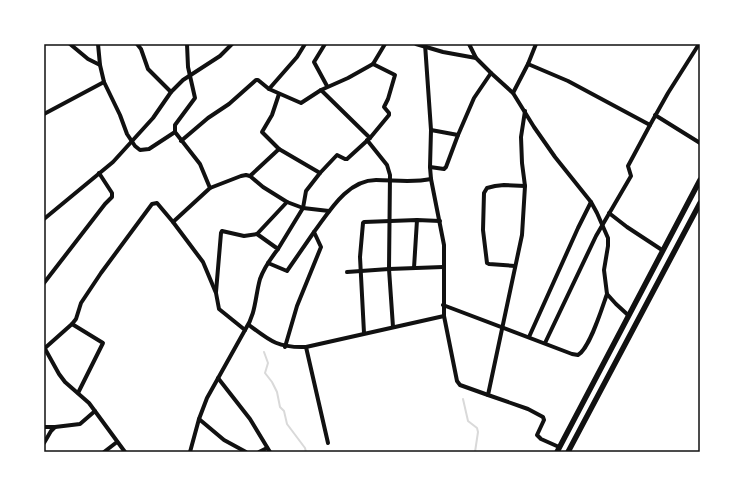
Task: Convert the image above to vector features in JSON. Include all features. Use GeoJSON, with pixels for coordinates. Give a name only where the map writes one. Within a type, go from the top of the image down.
{"type":"FeatureCollection","features":[{"type":"Feature","properties":{"kind":"street"},"geometry":{"type":"LineString","coordinates":[[70,44],[88,59],[100,65]]}},
{"type":"Feature","properties":{"kind":"street"},"geometry":{"type":"LineString","coordinates":[[98,44],[100,65],[104,82],[120,115],[127,134],[137,148],[146,150],[152,148],[175,132]]}},
{"type":"Feature","properties":{"kind":"street"},"geometry":{"type":"LineString","coordinates":[[137,44],[148,69],[171,92]]}},
{"type":"Feature","properties":{"kind":"street"},"geometry":{"type":"LineString","coordinates":[[187,44],[190,74],[195,97],[175,125],[175,132],[200,164],[210,188]]}},
{"type":"Feature","properties":{"kind":"street"},"geometry":{"type":"LineString","coordinates":[[44,219],[113,162],[153,118],[171,92],[190,74],[220,56],[232,44]]}},
{"type":"Feature","properties":{"kind":"street"},"geometry":{"type":"LineString","coordinates":[[269,90],[297,57],[305,44]]}},
{"type":"Feature","properties":{"kind":"street"},"geometry":{"type":"LineString","coordinates":[[325,44],[314,62],[327,86]]}},
{"type":"Feature","properties":{"kind":"street"},"geometry":{"type":"LineString","coordinates":[[181,141],[208,118],[229,104],[256,80],[258,80],[269,90],[301,103],[327,86],[348,78],[373,64],[385,44]]}},
{"type":"Feature","properties":{"kind":"street"},"geometry":{"type":"LineString","coordinates":[[416,44],[462,56],[476,58]]}},
{"type":"Feature","properties":{"kind":"street"},"geometry":{"type":"LineString","coordinates":[[443,305],[575,355],[584,350],[599,318],[607,294],[604,270],[608,238],[591,202],[555,157],[513,93],[490,73],[476,58],[469,44]]}},
{"type":"Feature","properties":{"kind":"street"},"geometry":{"type":"LineString","coordinates":[[513,93],[528,64],[536,44]]}},
{"type":"Feature","properties":{"kind":"street"},"geometry":{"type":"LineString","coordinates":[[545,343],[589,250],[631,176],[628,166],[655,115],[699,44]]}},
{"type":"Feature","properties":{"kind":"street"},"geometry":{"type":"LineString","coordinates":[[424,46],[432,130],[430,167],[431,179],[444,245],[444,316],[457,382],[460,385],[528,409],[543,417],[544,420],[537,435],[558,450],[700,180]]}},
{"type":"Feature","properties":{"kind":"street"},"geometry":{"type":"LineString","coordinates":[[190,452],[199,419],[207,398],[249,325],[255,310],[261,278],[268,263],[303,208],[305,194],[320,173],[337,155],[345,159],[347,158],[368,139],[389,115],[384,108],[395,76],[373,64]]}},
{"type":"Feature","properties":{"kind":"street"},"geometry":{"type":"LineString","coordinates":[[528,64],[568,81],[650,125]]}},
{"type":"Feature","properties":{"kind":"street"},"geometry":{"type":"LineString","coordinates":[[430,167],[446,168],[475,96],[490,73]]}},
{"type":"Feature","properties":{"kind":"street"},"geometry":{"type":"LineString","coordinates":[[44,114],[104,82]]}},
{"type":"Feature","properties":{"kind":"street"},"geometry":{"type":"LineString","coordinates":[[321,90],[368,139],[388,166],[391,181],[389,269],[393,327]]}},
{"type":"Feature","properties":{"kind":"street"},"geometry":{"type":"LineString","coordinates":[[279,94],[274,111],[262,132],[279,149],[320,173]]}},
{"type":"Feature","properties":{"kind":"street"},"geometry":{"type":"LineString","coordinates":[[488,395],[523,228],[525,186],[521,138],[525,111]]}},
{"type":"Feature","properties":{"kind":"street"},"geometry":{"type":"LineString","coordinates":[[655,115],[700,143]]}},
{"type":"Feature","properties":{"kind":"street"},"geometry":{"type":"LineString","coordinates":[[432,130],[458,135]]}},
{"type":"Feature","properties":{"kind":"street"},"geometry":{"type":"LineString","coordinates":[[250,176],[279,149]]}},
{"type":"Feature","properties":{"kind":"street"},"geometry":{"type":"LineString","coordinates":[[44,283],[112,196],[112,193],[99,174]]}},
{"type":"Feature","properties":{"kind":"street"},"geometry":{"type":"LineString","coordinates":[[173,222],[210,188],[246,175],[250,176],[263,187],[287,202],[303,208],[329,211]]}},
{"type":"Feature","properties":{"kind":"street"},"geometry":{"type":"LineString","coordinates":[[268,263],[287,271],[329,211],[350,189],[360,183],[374,180],[419,181],[431,179]]}},
{"type":"Feature","properties":{"kind":"street"},"geometry":{"type":"LineString","coordinates":[[515,266],[487,263],[483,230],[484,193],[487,188],[495,186],[525,186]]}},
{"type":"Feature","properties":{"kind":"street"},"geometry":{"type":"LineString","coordinates":[[245,330],[219,309],[217,304],[216,293],[221,232],[224,231],[244,236],[257,234],[287,202]]}},
{"type":"Feature","properties":{"kind":"street"},"geometry":{"type":"LineString","coordinates":[[529,337],[591,202]]}},
{"type":"Feature","properties":{"kind":"street"},"geometry":{"type":"LineString","coordinates":[[125,452],[84,397],[59,374],[45,347],[72,324],[77,316],[81,302],[152,204],[155,203],[160,206],[173,222],[202,262],[216,293]]}},
{"type":"Feature","properties":{"kind":"street"},"geometry":{"type":"LineString","coordinates":[[568,452],[700,203]]}},
{"type":"Feature","properties":{"kind":"street"},"geometry":{"type":"LineString","coordinates":[[609,213],[662,250]]}},
{"type":"Feature","properties":{"kind":"street"},"geometry":{"type":"LineString","coordinates":[[364,333],[360,257],[362,223],[417,220],[440,221]]}},
{"type":"Feature","properties":{"kind":"street"},"geometry":{"type":"LineString","coordinates":[[414,268],[417,220]]}},
{"type":"Feature","properties":{"kind":"street"},"geometry":{"type":"LineString","coordinates":[[285,347],[297,306],[321,246],[314,232]]}},
{"type":"Feature","properties":{"kind":"street"},"geometry":{"type":"LineString","coordinates":[[257,234],[278,249]]}},
{"type":"Feature","properties":{"kind":"street"},"geometry":{"type":"LineString","coordinates":[[347,272],[361,270],[444,267]]}},
{"type":"Feature","properties":{"kind":"street"},"geometry":{"type":"LineString","coordinates":[[607,294],[628,315]]}},
{"type":"Feature","properties":{"kind":"street"},"geometry":{"type":"LineString","coordinates":[[249,325],[270,341],[285,347],[306,347],[444,316]]}},
{"type":"Feature","properties":{"kind":"street"},"geometry":{"type":"LineString","coordinates":[[72,324],[104,343],[78,392]]}},
{"type":"Feature","properties":{"kind":"street"},"geometry":{"type":"LineString","coordinates":[[306,347],[328,443]]}},
{"type":"Feature","properties":{"kind":"street"},"geometry":{"type":"LineString","coordinates":[[218,378],[250,419],[268,450],[259,452]]}},
{"type":"Feature","properties":{"kind":"street"},"geometry":{"type":"LineString","coordinates":[[44,427],[80,424],[95,411]]}},
{"type":"Feature","properties":{"kind":"street"},"geometry":{"type":"LineString","coordinates":[[199,419],[224,440],[246,452]]}},
{"type":"Feature","properties":{"kind":"street"},"geometry":{"type":"LineString","coordinates":[[44,443],[55,426]]}},
{"type":"Feature","properties":{"kind":"street"},"geometry":{"type":"LineString","coordinates":[[104,452],[117,442]]}},
{"type":"Feature","properties":{"kind":"waterway"},"geometry":{"type":"LineString","coordinates":[[264,352],[268,363],[265,373],[277,392],[280,407],[284,411],[287,424],[305,448],[306,452]]}},
{"type":"Feature","properties":{"kind":"waterway"},"geometry":{"type":"LineString","coordinates":[[463,399],[468,421],[477,428],[478,432],[475,452]]}}]}
